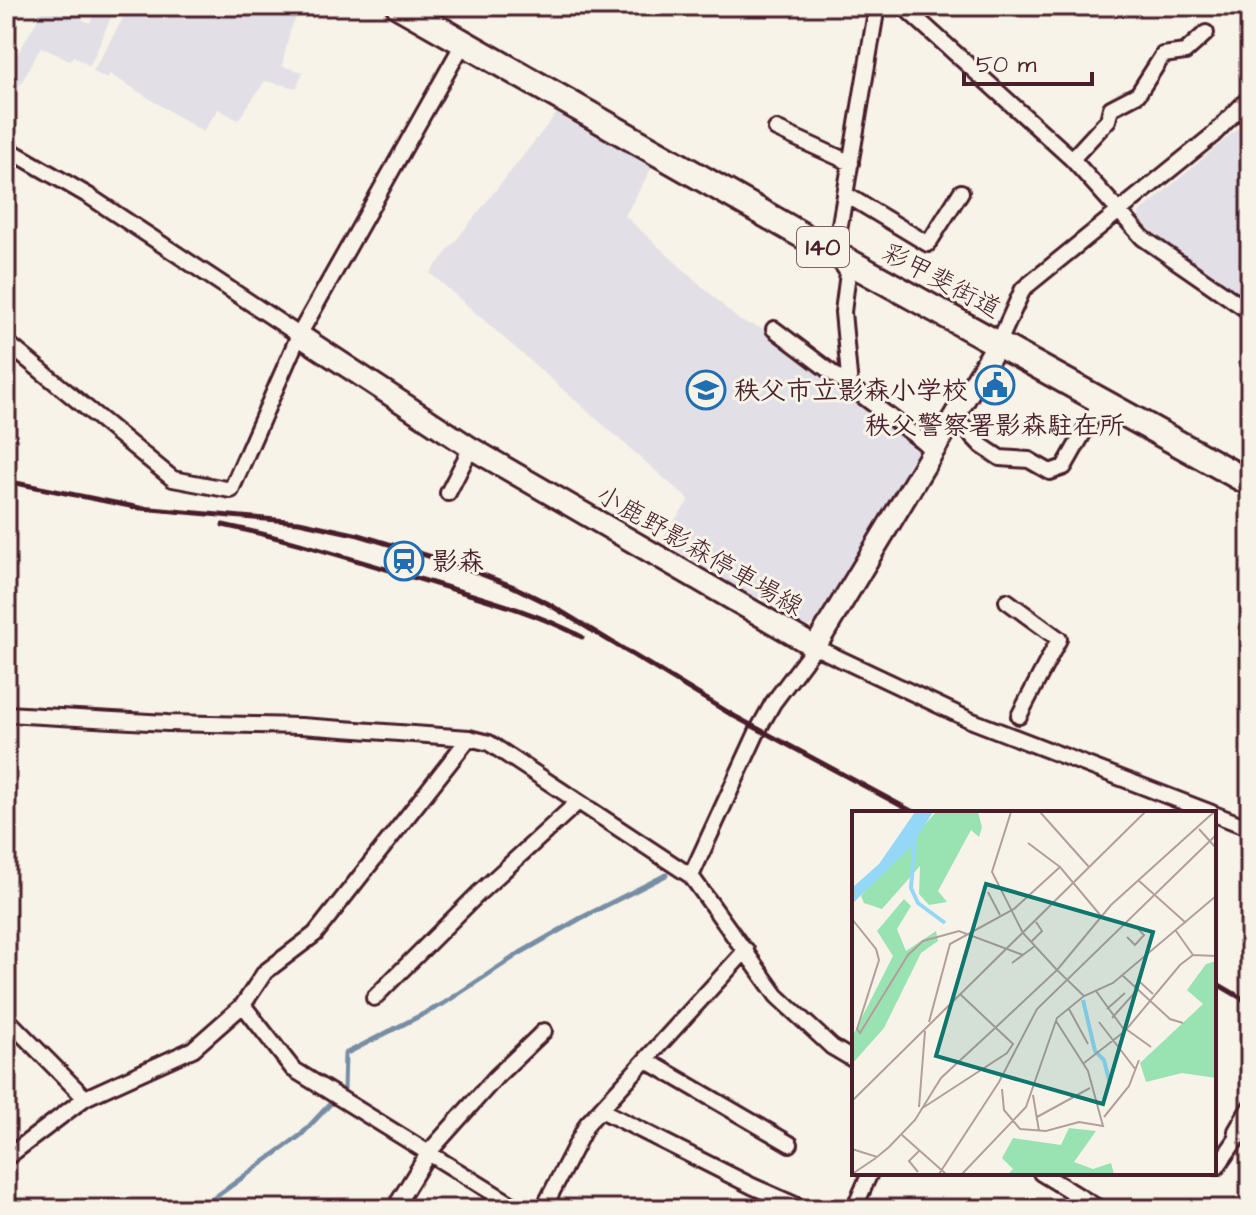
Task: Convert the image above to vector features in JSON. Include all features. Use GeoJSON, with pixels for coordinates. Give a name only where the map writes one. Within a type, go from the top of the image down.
{"type":"FeatureCollection","features":[{"type":"Feature","properties":{"kind":"highway","name":"彩甲斐街道"},"geometry":{"type":"LineString","coordinates":[[399,6],[835,254],[1250,483]]}},
{"type":"Feature","properties":{"kind":"main road","name":"小鹿野影森停車場線"},"geometry":{"type":"LineString","coordinates":[[299,335],[471,448],[815,647],[999,342]]}},
{"type":"Feature","properties":{"kind":"street"},"geometry":{"type":"LineString","coordinates":[[850,387],[843,312],[848,273],[835,254],[877,6]]}},
{"type":"Feature","properties":{"kind":"street"},"geometry":{"type":"LineString","coordinates":[[903,6],[1072,159],[1143,238],[1250,312]]}},
{"type":"Feature","properties":{"kind":"street"},"geometry":{"type":"LineString","coordinates":[[1072,159],[1108,120],[1111,108],[1138,94],[1163,55],[1185,52],[1206,33]]}},
{"type":"Feature","properties":{"kind":"street"},"geometry":{"type":"LineString","coordinates":[[6,342],[173,479],[231,490],[299,335],[464,42]]}},
{"type":"Feature","properties":{"kind":"street"},"geometry":{"type":"LineString","coordinates":[[999,342],[1023,289],[1213,135],[1250,97]]}},
{"type":"Feature","properties":{"kind":"street"},"geometry":{"type":"LineString","coordinates":[[776,129],[851,163]]}},
{"type":"Feature","properties":{"kind":"street"},"geometry":{"type":"LineString","coordinates":[[6,148],[89,196],[299,335]]}},
{"type":"Feature","properties":{"kind":"street"},"geometry":{"type":"LineString","coordinates":[[845,194],[928,244],[961,192]]}},
{"type":"Feature","properties":{"kind":"street"},"geometry":{"type":"LineString","coordinates":[[774,329],[934,450]]}},
{"type":"Feature","properties":{"kind":"street"},"geometry":{"type":"LineString","coordinates":[[954,417],[982,446],[1000,458],[1029,460],[1050,472],[1064,467],[1102,400]]}},
{"type":"Feature","properties":{"kind":"street"},"geometry":{"type":"LineString","coordinates":[[448,493],[471,448]]}},
{"type":"Feature","properties":{"kind":"street"},"geometry":{"type":"LineString","coordinates":[[1007,601],[1059,639],[1019,716]]}},
{"type":"Feature","properties":{"kind":"street"},"geometry":{"type":"LineString","coordinates":[[691,876],[759,728],[773,703],[815,647],[970,720],[1208,811]]}},
{"type":"Feature","properties":{"kind":"street"},"geometry":{"type":"LineString","coordinates":[[6,714],[167,723],[301,726],[469,738],[489,743],[691,876],[777,996],[832,1047],[852,1059]]}},
{"type":"Feature","properties":{"kind":"street"},"geometry":{"type":"LineString","coordinates":[[6,1158],[85,1098],[193,1049],[243,1005],[265,972],[315,934],[469,738]]}},
{"type":"Feature","properties":{"kind":"street"},"geometry":{"type":"LineString","coordinates":[[374,998],[479,893],[578,802]]}},
{"type":"Feature","properties":{"kind":"street"},"geometry":{"type":"LineString","coordinates":[[1216,814],[1250,828]]}},
{"type":"Feature","properties":{"kind":"street"},"geometry":{"type":"LineString","coordinates":[[543,1209],[587,1124],[746,950]]}},
{"type":"Feature","properties":{"kind":"street"},"geometry":{"type":"LineString","coordinates":[[243,1005],[293,1069],[519,1209]]}},
{"type":"Feature","properties":{"kind":"street"},"geometry":{"type":"LineString","coordinates":[[6,1018],[85,1098]]}},
{"type":"Feature","properties":{"kind":"street"},"geometry":{"type":"LineString","coordinates":[[394,1209],[429,1152],[496,1077],[544,1031]]}},
{"type":"Feature","properties":{"kind":"street"},"geometry":{"type":"LineString","coordinates":[[646,1060],[790,1144]]}},
{"type":"Feature","properties":{"kind":"street"},"geometry":{"type":"LineString","coordinates":[[1216,1166],[1238,1137],[1236,1131],[1250,1107]]}},
{"type":"Feature","properties":{"kind":"street"},"geometry":{"type":"LineString","coordinates":[[601,1110],[804,1209]]}},
{"type":"Feature","properties":{"kind":"street"},"geometry":{"type":"LineString","coordinates":[[859,1207],[869,1175]]}},
{"type":"Feature","properties":{"kind":"street"},"geometry":{"type":"LineString","coordinates":[[1044,1175],[1100,1209]]}},
{"type":"Feature","properties":{"kind":"shaded area"},"geometry":{"type":"Polygon","coordinates":[[[45,6],[54,6],[90,23],[98,6],[116,6],[90,66],[73,56],[70,61],[41,47],[6,111],[6,75],[45,6]]]}},
{"type":"Feature","properties":{"kind":"shaded area"},"geometry":{"type":"Polygon","coordinates":[[[130,6],[301,6],[290,31],[282,66],[303,72],[296,88],[265,81],[238,120],[218,109],[203,132],[110,74],[106,79],[93,71],[130,6]]]}},
{"type":"Feature","properties":{"kind":"shaded area","name":"秩父市立影森小学校"},"geometry":{"type":"Polygon","coordinates":[[[557,113],[652,167],[625,216],[740,321],[774,332],[922,448],[821,622],[801,629],[661,540],[689,500],[430,273],[557,113]]]}},
{"type":"Feature","properties":{"kind":"shaded area"},"geometry":{"type":"Polygon","coordinates":[[[1250,118],[1250,304],[1161,246],[1138,222],[1139,213],[1250,118]]]}},
{"type":"Feature","properties":{"kind":"waterway"},"geometry":{"type":"LineString","coordinates":[[194,1209],[203,1206],[301,1135],[344,1089],[345,1054],[443,1004],[520,953],[666,875]]}},
{"type":"Feature","properties":{"kind":"railway"},"geometry":{"type":"LineString","coordinates":[[6,481],[140,508],[299,522],[359,535],[455,564],[547,603],[734,716],[911,811]]}},
{"type":"Feature","properties":{"kind":"railway"},"geometry":{"type":"LineString","coordinates":[[223,525],[297,543],[523,611],[582,637]]}},
{"type":"Feature","properties":{"kind":"railway"},"geometry":{"type":"LineString","coordinates":[[1216,983],[1250,1003]]}},
{"type":"Feature","properties":{"kind":"place","name":"秩父警察署影森駐在所"},"geometry":{"type":"Point","coordinates":[995,385]}},
{"type":"Feature","properties":{"kind":"place","name":"秩父市立影森小学校"},"geometry":{"type":"Point","coordinates":[706,390]}},
{"type":"Feature","properties":{"kind":"place","name":"影森"},"geometry":{"type":"Point","coordinates":[404,561]}}]}
